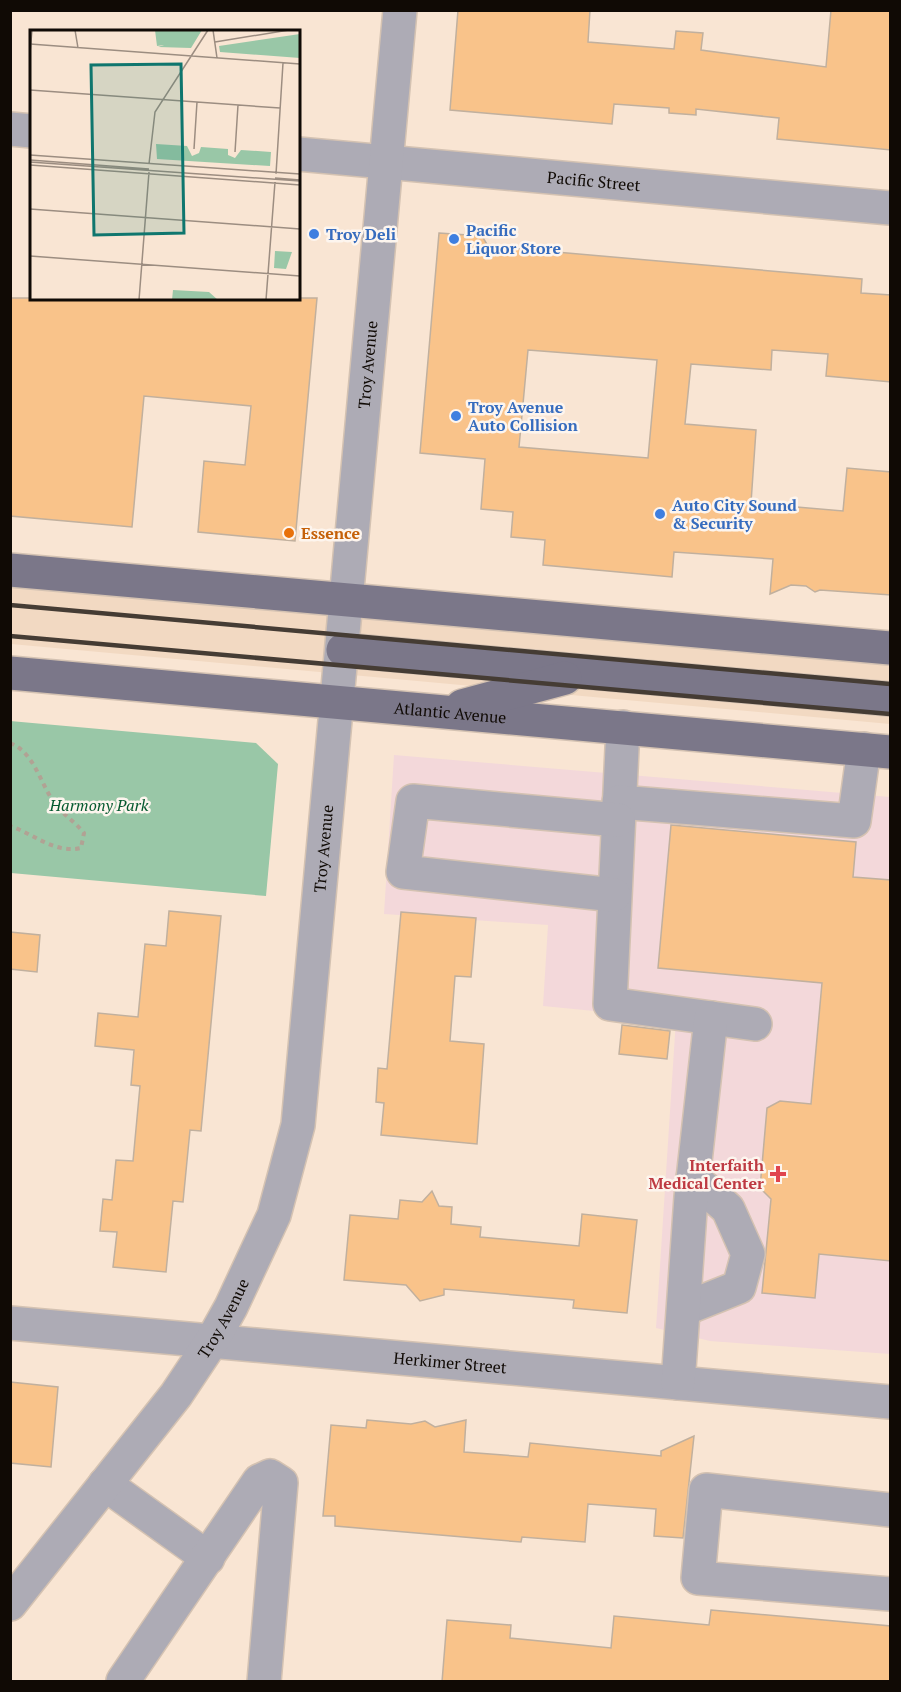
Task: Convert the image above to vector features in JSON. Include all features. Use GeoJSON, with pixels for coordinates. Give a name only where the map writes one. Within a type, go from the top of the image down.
{"type":"FeatureCollection","features":[{"type":"Feature","properties":{"kind":"main road"},"geometry":{"type":"LineString","coordinates":[[10,570],[891,648]]}},
{"type":"Feature","properties":{"kind":"main road"},"geometry":{"type":"LineString","coordinates":[[746,686],[844,645]]}},
{"type":"Feature","properties":{"kind":"main road"},"geometry":{"type":"LineString","coordinates":[[343,650],[891,699]]}},
{"type":"Feature","properties":{"kind":"main road","name":"Atlantic Avenue"},"geometry":{"type":"LineString","coordinates":[[10,673],[877,750]]}},
{"type":"Feature","properties":{"kind":"main road"},"geometry":{"type":"LineString","coordinates":[[440,712],[586,673]]}},
{"type":"Feature","properties":{"kind":"street","name":"Troy Avenue"},"geometry":{"type":"LineString","coordinates":[[10,1604],[176,1395],[212,1341],[231,1307],[274,1215],[298,1125],[400,10]]}},
{"type":"Feature","properties":{"kind":"street"},"geometry":{"type":"LineString","coordinates":[[10,129],[30,130]]}},
{"type":"Feature","properties":{"kind":"street","name":"Pacific Street"},"geometry":{"type":"LineString","coordinates":[[300,154],[891,208]]}},
{"type":"Feature","properties":{"kind":"street"},"geometry":{"type":"LineString","coordinates":[[623,727],[610,1004],[755,1024]]}},
{"type":"Feature","properties":{"kind":"street"},"geometry":{"type":"LineString","coordinates":[[614,895],[403,872],[413,801],[854,821],[877,750]]}},
{"type":"Feature","properties":{"kind":"street"},"geometry":{"type":"LineString","coordinates":[[678,1383],[693,1178],[711,1018]]}},
{"type":"Feature","properties":{"kind":"street"},"geometry":{"type":"LineString","coordinates":[[684,1309],[739,1287],[748,1254],[728,1209],[693,1178]]}},
{"type":"Feature","properties":{"kind":"street","name":"Herkimer Street"},"geometry":{"type":"LineString","coordinates":[[10,1323],[891,1402]]}},
{"type":"Feature","properties":{"kind":"street"},"geometry":{"type":"LineString","coordinates":[[130,1682],[123,1681],[264,1477],[277,1478],[281,1483],[264,1682]]}},
{"type":"Feature","properties":{"kind":"street"},"geometry":{"type":"LineString","coordinates":[[105,1484],[208,1558]]}},
{"type":"Feature","properties":{"kind":"street"},"geometry":{"type":"LineString","coordinates":[[891,1510],[706,1490],[698,1578],[891,1594]]}},
{"type":"Feature","properties":{"kind":"path"},"geometry":{"type":"LineString","coordinates":[[10,742],[27,754],[57,807],[84,833],[81,848],[71,850],[58,848],[10,826]]}},
{"type":"Feature","properties":{"kind":"shaded area"},"geometry":{"type":"Polygon","coordinates":[[[10,581],[890,663],[890,724],[11,644],[10,581]]]}},
{"type":"Feature","properties":{"kind":"shaded area","name":"Interfaith Medical Center"},"geometry":{"type":"Polygon","coordinates":[[[394,755],[890,797],[890,1354],[710,1341],[656,1328],[676,1019],[543,1006],[548,925],[384,914],[394,755]]]}},
{"type":"Feature","properties":{"kind":"green space","name":"Harmony Park"},"geometry":{"type":"Polygon","coordinates":[[[10,721],[256,743],[278,764],[266,896],[11,873],[10,721]]]}},
{"type":"Feature","properties":{"kind":"building"},"geometry":{"type":"Polygon","coordinates":[[[458,10],[590,10],[588,42],[674,49],[676,31],[703,33],[701,50],[826,67],[831,10],[891,10],[891,150],[777,139],[779,118],[696,109],[696,115],[669,113],[669,108],[614,104],[612,124],[450,110],[458,10]]]}},
{"type":"Feature","properties":{"kind":"building"},"geometry":{"type":"Polygon","coordinates":[[[439,233],[482,236],[488,246],[862,279],[861,293],[891,295],[891,382],[826,376],[828,354],[772,350],[771,370],[691,364],[685,424],[756,430],[751,503],[843,511],[847,468],[891,472],[891,595],[820,590],[815,592],[806,586],[791,585],[770,594],[773,559],[674,552],[672,577],[543,565],[545,540],[511,537],[513,512],[481,509],[485,459],[420,453],[439,233]],[[528,350],[519,447],[648,458],[657,360],[528,350]]]}},
{"type":"Feature","properties":{"kind":"building"},"geometry":{"type":"Polygon","coordinates":[[[10,298],[30,298],[30,300],[300,300],[300,298],[317,298],[295,541],[198,532],[204,461],[245,465],[251,406],[144,396],[132,527],[10,516],[10,298]]]}},
{"type":"Feature","properties":{"kind":"building"},"geometry":{"type":"Polygon","coordinates":[[[671,825],[856,842],[853,877],[891,880],[891,1261],[819,1254],[815,1298],[762,1293],[771,1199],[760,1188],[767,1108],[780,1101],[811,1104],[822,983],[658,968],[671,825]]]}},
{"type":"Feature","properties":{"kind":"building"},"geometry":{"type":"Polygon","coordinates":[[[169,911],[221,916],[201,1131],[190,1130],[183,1202],[173,1201],[166,1272],[113,1267],[117,1232],[100,1231],[103,1199],[112,1200],[116,1160],[133,1161],[140,1086],[131,1085],[134,1050],[95,1046],[98,1013],[138,1017],[145,944],[166,946],[169,911]]]}},
{"type":"Feature","properties":{"kind":"building"},"geometry":{"type":"Polygon","coordinates":[[[401,912],[476,918],[471,977],[455,976],[450,1041],[484,1044],[477,1144],[381,1135],[384,1103],[376,1102],[378,1068],[387,1069],[401,912]]]}},
{"type":"Feature","properties":{"kind":"building"},"geometry":{"type":"Polygon","coordinates":[[[10,932],[40,935],[37,972],[10,969],[10,932]]]}},
{"type":"Feature","properties":{"kind":"building"},"geometry":{"type":"Polygon","coordinates":[[[622,1025],[670,1031],[667,1059],[619,1054],[622,1025]]]}},
{"type":"Feature","properties":{"kind":"building"},"geometry":{"type":"Polygon","coordinates":[[[432,1191],[439,1206],[452,1207],[451,1224],[481,1227],[480,1237],[579,1246],[582,1214],[637,1220],[627,1313],[573,1308],[574,1300],[444,1289],[444,1295],[420,1301],[406,1285],[344,1280],[350,1215],[398,1219],[400,1200],[422,1202],[432,1191]]]}},
{"type":"Feature","properties":{"kind":"building"},"geometry":{"type":"Polygon","coordinates":[[[10,1382],[58,1387],[51,1467],[10,1463],[10,1382]]]}},
{"type":"Feature","properties":{"kind":"building"},"geometry":{"type":"Polygon","coordinates":[[[367,1420],[411,1424],[425,1421],[435,1427],[466,1420],[464,1452],[528,1457],[530,1443],[661,1456],[661,1451],[694,1436],[683,1538],[654,1536],[656,1509],[588,1504],[585,1542],[522,1537],[521,1542],[335,1526],[335,1516],[323,1516],[331,1425],[366,1428],[367,1420]]]}},
{"type":"Feature","properties":{"kind":"building"},"geometry":{"type":"Polygon","coordinates":[[[711,1610],[891,1626],[891,1682],[442,1682],[447,1620],[511,1625],[510,1638],[611,1648],[614,1616],[709,1625],[711,1610]]]}},
{"type":"Feature","properties":{"kind":"railway"},"geometry":{"type":"LineString","coordinates":[[10,605],[890,684]]}},
{"type":"Feature","properties":{"kind":"railway"},"geometry":{"type":"LineString","coordinates":[[10,636],[890,714]]}},
{"type":"Feature","properties":{"kind":"place","name":"Troy Deli"},"geometry":{"type":"Point","coordinates":[314,234]}},
{"type":"Feature","properties":{"kind":"place","name":"Pacific Liquor Store"},"geometry":{"type":"Point","coordinates":[454,239]}},
{"type":"Feature","properties":{"kind":"place","name":"Troy Avenue Auto Collision"},"geometry":{"type":"Point","coordinates":[456,416]}},
{"type":"Feature","properties":{"kind":"place","name":"Auto City Sound & Security"},"geometry":{"type":"Point","coordinates":[660,514]}},
{"type":"Feature","properties":{"kind":"place","name":"Essence"},"geometry":{"type":"Point","coordinates":[289,533]}},
{"type":"Feature","properties":{"kind":"place","name":"Interfaith Medical Center"},"geometry":{"type":"Point","coordinates":[778,1174]}}]}
